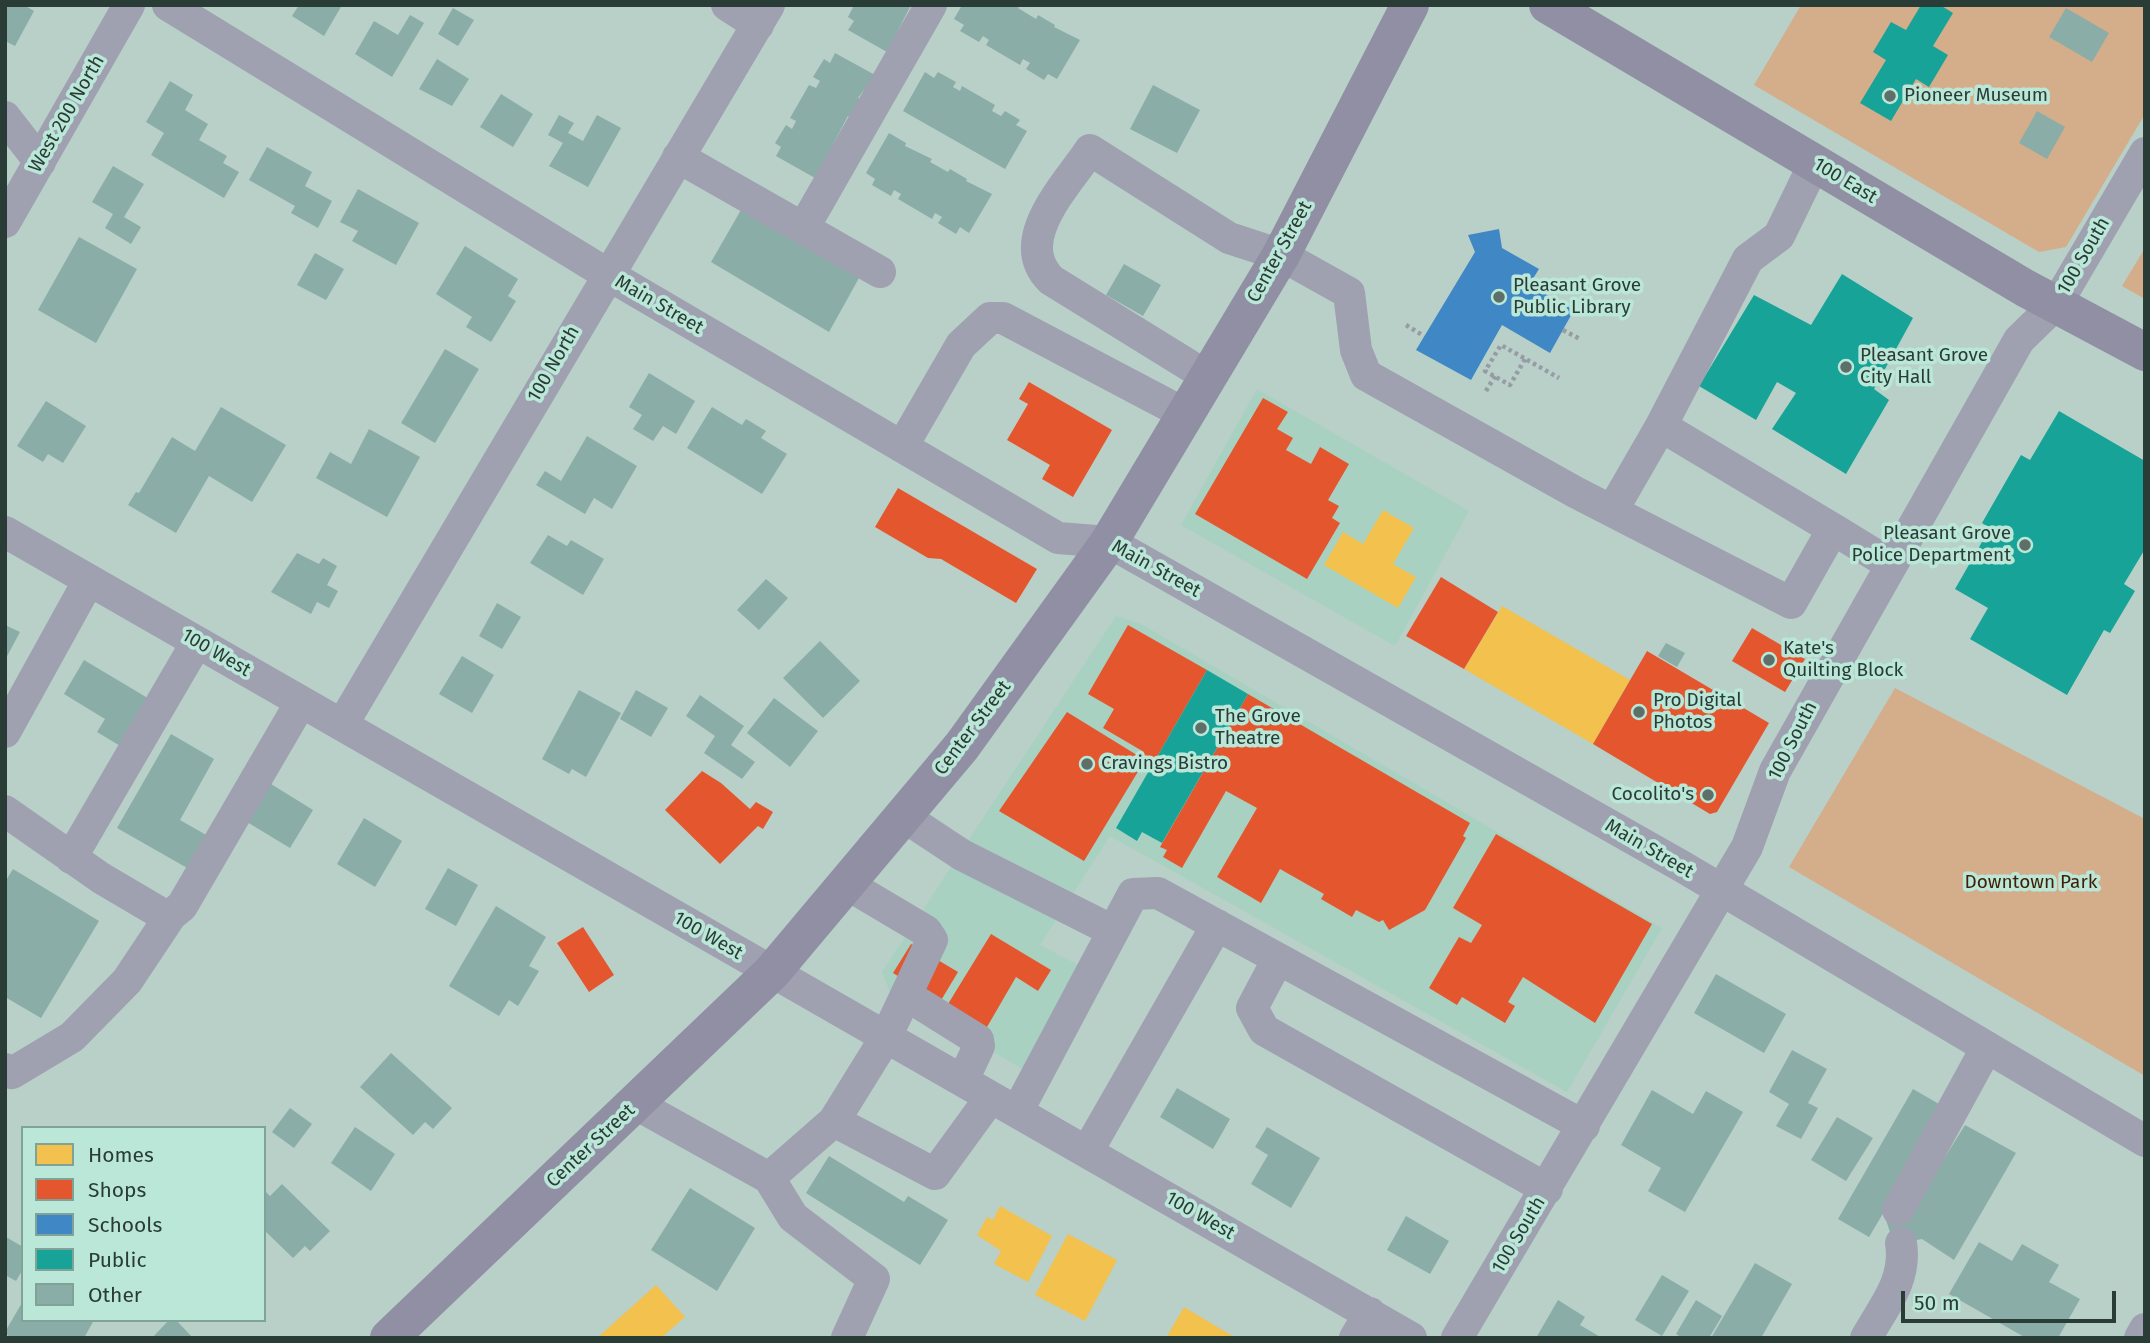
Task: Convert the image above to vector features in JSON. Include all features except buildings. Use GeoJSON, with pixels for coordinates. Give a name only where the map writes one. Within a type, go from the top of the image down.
{"type":"FeatureCollection","features":[{"type":"Feature","properties":{"kind":"main road","name":"Center Street"},"geometry":{"type":"LineString","coordinates":[[389,1338],[772,972],[962,746],[1108,542],[1208,377],[1281,255],[1410,5]]}},
{"type":"Feature","properties":{"kind":"main road","name":"100 East"},"geometry":{"type":"LineString","coordinates":[[1548,5],[2013,281],[2145,352]]}},
{"type":"Feature","properties":{"kind":"street","name":"West 200 North"},"geometry":{"type":"LineString","coordinates":[[5,222],[129,5]]}},
{"type":"Feature","properties":{"kind":"street","name":"Main Street"},"geometry":{"type":"LineString","coordinates":[[168,5],[607,274],[1058,538],[1108,542],[1721,890],[2145,1141]]}},
{"type":"Feature","properties":{"kind":"street"},"geometry":{"type":"LineString","coordinates":[[727,5],[763,15]]}},
{"type":"Feature","properties":{"kind":"street"},"geometry":{"type":"LineString","coordinates":[[804,227],[931,5]]}},
{"type":"Feature","properties":{"kind":"street","name":"100 North"},"geometry":{"type":"LineString","coordinates":[[342,725],[763,15]]}},
{"type":"Feature","properties":{"kind":"street"},"geometry":{"type":"LineString","coordinates":[[5,117],[40,162]]}},
{"type":"Feature","properties":{"kind":"street"},"geometry":{"type":"LineString","coordinates":[[1208,377],[1051,280],[1041,270],[1036,254],[1037,240],[1048,210],[1090,150],[1229,238],[1281,255],[1349,293],[1356,350],[1366,374],[1612,511],[1791,603],[1833,529]]}},
{"type":"Feature","properties":{"kind":"street","name":"100 South"},"geometry":{"type":"LineString","coordinates":[[1457,1338],[1584,1126],[1753,834],[1775,771],[1889,564],[2019,340],[2057,303],[2145,153]]}},
{"type":"Feature","properties":{"kind":"street"},"geometry":{"type":"LineString","coordinates":[[678,157],[880,272]]}},
{"type":"Feature","properties":{"kind":"street"},"geometry":{"type":"LineString","coordinates":[[1612,511],[1661,426],[1748,258],[1779,236],[1815,162]]}},
{"type":"Feature","properties":{"kind":"street"},"geometry":{"type":"LineString","coordinates":[[902,447],[961,345],[990,318],[1003,318],[1185,414]]}},
{"type":"Feature","properties":{"kind":"street"},"geometry":{"type":"LineString","coordinates":[[1661,426],[1889,564]]}},
{"type":"Feature","properties":{"kind":"street","name":"100 West"},"geometry":{"type":"LineString","coordinates":[[5,532],[1087,1152],[1362,1325],[1411,1338]]}},
{"type":"Feature","properties":{"kind":"street"},"geometry":{"type":"LineString","coordinates":[[5,732],[89,580]]}},
{"type":"Feature","properties":{"kind":"street"},"geometry":{"type":"LineString","coordinates":[[71,858],[197,642]]}},
{"type":"Feature","properties":{"kind":"street"},"geometry":{"type":"LineString","coordinates":[[9,1071],[72,1037],[127,981],[171,915],[182,906],[301,702]]}},
{"type":"Feature","properties":{"kind":"street"},"geometry":{"type":"LineString","coordinates":[[5,811],[71,858],[162,914],[171,915]]}},
{"type":"Feature","properties":{"kind":"street"},"geometry":{"type":"LineString","coordinates":[[903,816],[962,855],[1113,931]]}},
{"type":"Feature","properties":{"kind":"street"},"geometry":{"type":"LineString","coordinates":[[769,1178],[834,1121],[886,1037],[932,940],[931,935],[845,883]]}},
{"type":"Feature","properties":{"kind":"street"},"geometry":{"type":"LineString","coordinates":[[834,1121],[935,1174],[1004,1104],[1113,931],[1133,894],[1158,893],[1584,1126]]}},
{"type":"Feature","properties":{"kind":"street"},"geometry":{"type":"LineString","coordinates":[[1087,1152],[1217,925]]}},
{"type":"Feature","properties":{"kind":"street"},"geometry":{"type":"LineString","coordinates":[[1278,958],[1252,1008],[1264,1031],[1547,1189]]}},
{"type":"Feature","properties":{"kind":"street"},"geometry":{"type":"LineString","coordinates":[[906,995],[978,1040],[979,1046],[963,1080]]}},
{"type":"Feature","properties":{"kind":"street"},"geometry":{"type":"LineString","coordinates":[[1898,1210],[1987,1047]]}},
{"type":"Feature","properties":{"kind":"street"},"geometry":{"type":"LineString","coordinates":[[636,1104],[769,1178],[793,1217],[874,1279],[847,1338]]}},
{"type":"Feature","properties":{"kind":"street"},"geometry":{"type":"LineString","coordinates":[[1866,1338],[1900,1274],[1904,1263],[1901,1243]]}},
{"type":"Feature","properties":{"kind":"street"},"geometry":{"type":"LineString","coordinates":[[2140,1338],[2145,1329]]}},
{"type":"Feature","properties":{"kind":"path"},"geometry":{"type":"LineString","coordinates":[[1406,325],[1424,336]]}},
{"type":"Feature","properties":{"kind":"path"},"geometry":{"type":"LineString","coordinates":[[1563,330],[1580,339]]}},
{"type":"Feature","properties":{"kind":"path"},"geometry":{"type":"LineString","coordinates":[[1525,359],[1510,385],[1485,371],[1501,345],[1559,378]]}},
{"type":"Feature","properties":{"kind":"path"},"geometry":{"type":"LineString","coordinates":[[1486,391],[1495,376]]}},
{"type":"Feature","properties":{"kind":"shaded area"},"geometry":{"type":"Polygon","coordinates":[[[1257,389],[1469,511],[1395,646],[1181,525],[1257,389]]]}},
{"type":"Feature","properties":{"kind":"shaded area"},"geometry":{"type":"Polygon","coordinates":[[[1116,616],[1141,624],[1662,928],[1567,1092],[1110,836],[1040,945],[1082,967],[1024,1070],[889,990],[882,972],[1116,616]]]}},
{"type":"Feature","properties":{"kind":"green space"},"geometry":{"type":"Polygon","coordinates":[[[1801,5],[2145,5],[2145,114],[2066,247],[2039,252],[1754,85],[1801,5]]]}},
{"type":"Feature","properties":{"kind":"green space"},"geometry":{"type":"Polygon","coordinates":[[[2145,248],[2145,299],[2122,286],[2145,248]]]}},
{"type":"Feature","properties":{"kind":"green space","name":"Downtown Park"},"geometry":{"type":"Polygon","coordinates":[[[1895,688],[2145,819],[2145,1076],[1789,867],[1895,688]]]}},
{"type":"Feature","properties":{"kind":"place","name":"Pioneer Museum"},"geometry":{"type":"Point","coordinates":[1890,96]}},
{"type":"Feature","properties":{"kind":"place","name":"Pleasant Grove Public Library"},"geometry":{"type":"Point","coordinates":[1499,297]}},
{"type":"Feature","properties":{"kind":"place","name":"Pleasant Grove City Hall"},"geometry":{"type":"Point","coordinates":[1846,367]}},
{"type":"Feature","properties":{"kind":"place","name":"Pleasant Grove Police Department"},"geometry":{"type":"Point","coordinates":[2025,545]}},
{"type":"Feature","properties":{"kind":"place","name":"Kate's Quilting Block"},"geometry":{"type":"Point","coordinates":[1769,660]}},
{"type":"Feature","properties":{"kind":"place","name":"Pro Digital Photos"},"geometry":{"type":"Point","coordinates":[1639,712]}},
{"type":"Feature","properties":{"kind":"place","name":"The Grove Theatre"},"geometry":{"type":"Point","coordinates":[1201,728]}},
{"type":"Feature","properties":{"kind":"place","name":"Cravings Bistro"},"geometry":{"type":"Point","coordinates":[1087,764]}},
{"type":"Feature","properties":{"kind":"place","name":"Cocolito's"},"geometry":{"type":"Point","coordinates":[1708,795]}}]}
